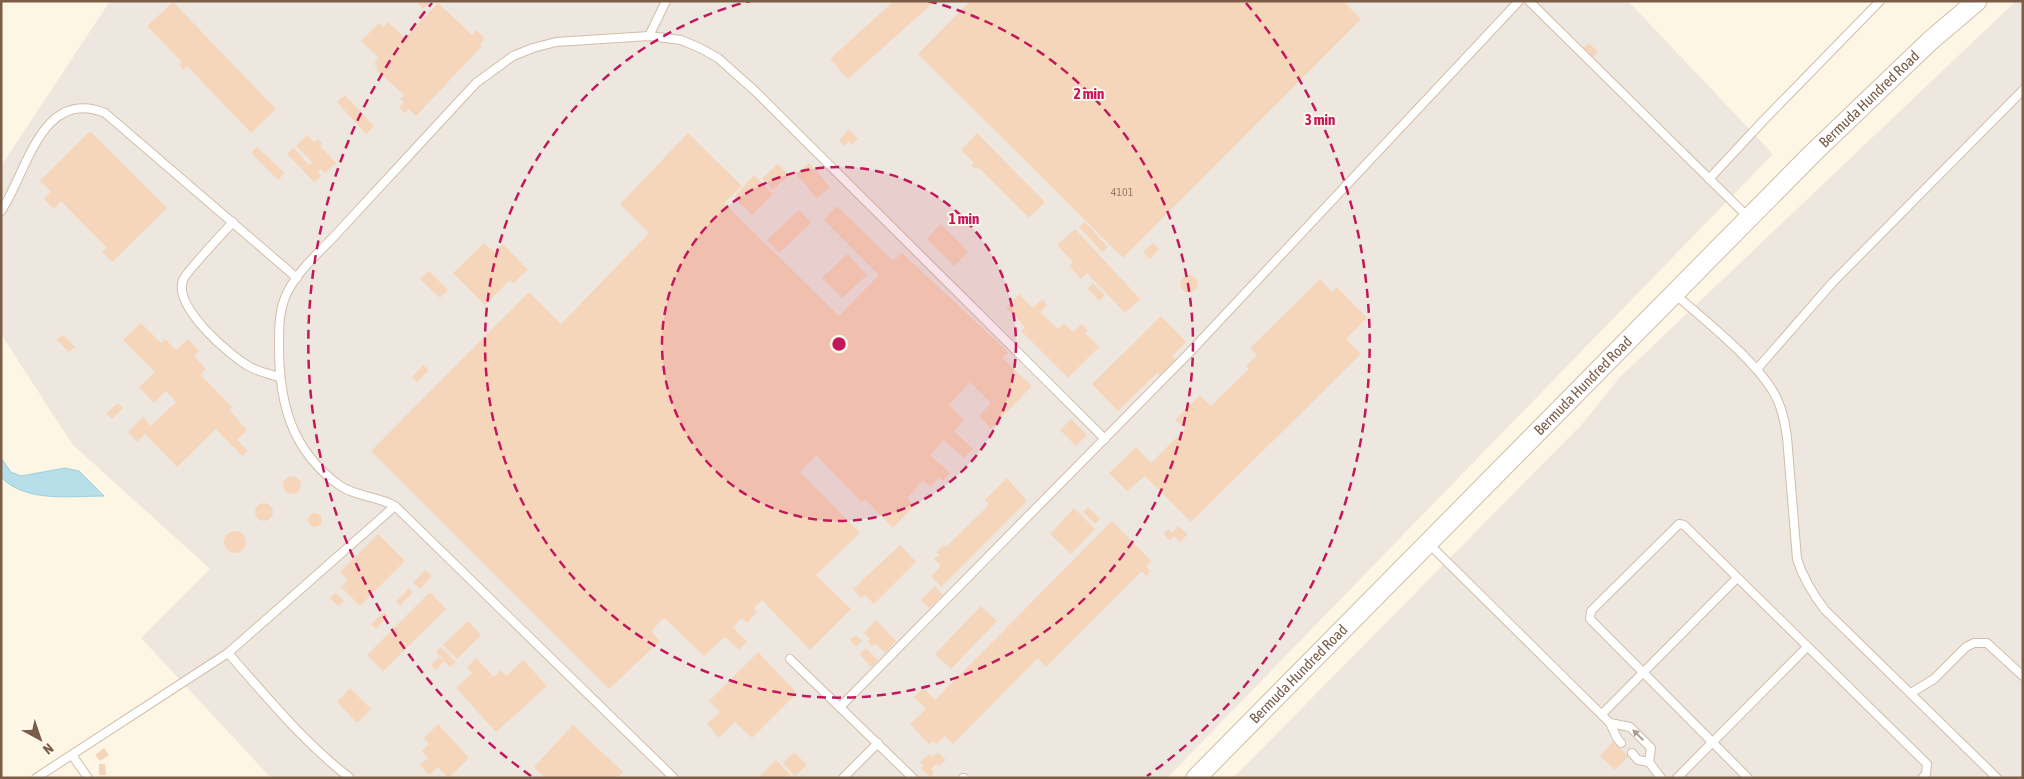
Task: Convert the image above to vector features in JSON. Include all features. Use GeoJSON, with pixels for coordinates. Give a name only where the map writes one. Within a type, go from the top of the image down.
{"type":"FeatureCollection","features":[{"type":"Feature","properties":{"kind":"street","name":"Bermuda Hundred Road"},"geometry":{"type":"LineString","coordinates":[[1196,778],[1749,218],[1930,41],[1977,1]]}},
{"type":"Feature","properties":{"kind":"lane"},"geometry":{"type":"LineString","coordinates":[[649,36],[666,1]]}},
{"type":"Feature","properties":{"kind":"lane"},"geometry":{"type":"LineString","coordinates":[[840,707],[1197,345],[1519,1]]}},
{"type":"Feature","properties":{"kind":"lane"},"geometry":{"type":"LineString","coordinates":[[1529,1],[1749,218]]}},
{"type":"Feature","properties":{"kind":"lane"},"geometry":{"type":"LineString","coordinates":[[1709,179],[1762,121],[1880,1]]}},
{"type":"Feature","properties":{"kind":"lane"},"geometry":{"type":"LineString","coordinates":[[674,778],[396,506],[386,500],[355,493],[341,486],[312,459],[299,440],[289,420],[282,399],[279,376],[279,320],[282,304],[297,278],[469,90],[493,68],[534,48],[556,42],[649,36],[681,40],[718,58],[755,91],[1105,439]]}},
{"type":"Feature","properties":{"kind":"lane"},"geometry":{"type":"LineString","coordinates":[[1757,369],[1833,282],[2023,90]]}},
{"type":"Feature","properties":{"kind":"lane"},"geometry":{"type":"LineString","coordinates":[[1,211],[15,190],[24,166],[52,120],[71,109],[83,107],[105,113],[297,278]]}},
{"type":"Feature","properties":{"kind":"lane"},"geometry":{"type":"LineString","coordinates":[[233,222],[182,280],[182,296],[200,324],[217,340],[250,367],[279,376]]}},
{"type":"Feature","properties":{"kind":"lane"},"geometry":{"type":"LineString","coordinates":[[1675,294],[1757,369],[1777,399],[1784,418],[1797,558],[1803,577],[1812,594],[1825,610],[1997,778]]}},
{"type":"Feature","properties":{"kind":"lane"},"geometry":{"type":"LineString","coordinates":[[36,778],[228,653],[396,506]]}},
{"type":"Feature","properties":{"kind":"lane"},"geometry":{"type":"LineString","coordinates":[[1748,778],[1590,619],[1591,611],[1679,524],[1684,525],[1928,764],[1926,774],[1922,778]]}},
{"type":"Feature","properties":{"kind":"lane"},"geometry":{"type":"LineString","coordinates":[[1428,543],[1602,714],[1610,723],[1621,743]]}},
{"type":"Feature","properties":{"kind":"lane"},"geometry":{"type":"LineString","coordinates":[[1602,714],[1737,578]]}},
{"type":"Feature","properties":{"kind":"lane"},"geometry":{"type":"LineString","coordinates":[[1911,693],[1934,680],[1966,647],[1974,643],[1987,643],[2023,676]]}},
{"type":"Feature","properties":{"kind":"lane"},"geometry":{"type":"LineString","coordinates":[[1677,778],[1807,647]]}},
{"type":"Feature","properties":{"kind":"lane"},"geometry":{"type":"LineString","coordinates":[[228,653],[300,734],[320,754],[350,778]]}},
{"type":"Feature","properties":{"kind":"lane"},"geometry":{"type":"LineString","coordinates":[[790,659],[913,778]]}},
{"type":"Feature","properties":{"kind":"lane"},"geometry":{"type":"LineString","coordinates":[[1610,723],[1630,726],[1651,748],[1649,762],[1658,775],[1649,778]]}},
{"type":"Feature","properties":{"kind":"lane"},"geometry":{"type":"LineString","coordinates":[[843,778],[878,744]]}},
{"type":"Feature","properties":{"kind":"lane"},"geometry":{"type":"LineString","coordinates":[[1632,753],[1638,760],[1649,762]]}},
{"type":"Feature","properties":{"kind":"lane"},"geometry":{"type":"LineString","coordinates":[[72,754],[88,778]]}},
{"type":"Feature","properties":{"kind":"shaded area"},"geometry":{"type":"Polygon","coordinates":[[[110,1],[1628,1],[1773,154],[1167,778],[271,778],[141,638],[210,569],[72,444],[1,334],[1,166],[110,1]]]}},
{"type":"Feature","properties":{"kind":"shaded area"},"geometry":{"type":"Polygon","coordinates":[[[2016,1],[2023,1],[2023,778],[1233,778],[1584,422],[1619,378],[2016,1]]]}},
{"type":"Feature","properties":{"kind":"water"},"geometry":{"type":"Polygon","coordinates":[[[1,458],[11,472],[21,476],[65,468],[79,471],[104,496],[64,497],[23,491],[1,477],[1,458]]]}},
{"type":"Feature","properties":{"kind":"building"},"geometry":{"type":"Polygon","coordinates":[[[420,1],[431,1],[423,9],[418,3],[420,1]]]}},
{"type":"Feature","properties":{"kind":"building"},"geometry":{"type":"Polygon","coordinates":[[[894,1],[935,1],[848,79],[830,59],[894,1]]]}},
{"type":"Feature","properties":{"kind":"building"},"geometry":{"type":"Polygon","coordinates":[[[970,1],[1343,1],[1361,19],[1123,258],[918,54],[970,1]]]}},
{"type":"Feature","properties":{"kind":"building"},"geometry":{"type":"Polygon","coordinates":[[[173,2],[276,109],[251,133],[187,66],[183,70],[179,65],[182,62],[147,26],[173,2]]]}},
{"type":"Feature","properties":{"kind":"building"},"geometry":{"type":"Polygon","coordinates":[[[438,3],[472,35],[476,30],[485,38],[480,44],[482,46],[416,116],[409,109],[405,113],[399,107],[404,102],[400,99],[404,95],[376,70],[378,68],[374,64],[379,58],[361,41],[379,23],[383,27],[388,22],[405,38],[438,3]]]}},
{"type":"Feature","properties":{"kind":"building"},"geometry":{"type":"Polygon","coordinates":[[[1589,43],[1598,52],[1590,59],[1581,50],[1589,43]]]}},
{"type":"Feature","properties":{"kind":"building"},"geometry":{"type":"Polygon","coordinates":[[[345,95],[374,126],[366,134],[337,102],[345,95]]]}},
{"type":"Feature","properties":{"kind":"building"},"geometry":{"type":"Polygon","coordinates":[[[849,129],[858,139],[851,145],[849,141],[844,146],[839,140],[849,129]]]}},
{"type":"Feature","properties":{"kind":"building"},"geometry":{"type":"Polygon","coordinates":[[[90,131],[167,208],[112,262],[102,252],[107,248],[61,201],[54,209],[44,199],[51,191],[40,181],[90,131]]]}},
{"type":"Feature","properties":{"kind":"building"},"geometry":{"type":"Polygon","coordinates":[[[688,133],[742,186],[724,203],[839,316],[879,275],[824,220],[837,206],[893,261],[902,253],[1008,352],[1002,358],[1032,386],[991,428],[979,416],[991,403],[970,382],[949,405],[964,420],[954,431],[973,449],[964,458],[944,440],[930,455],[950,473],[943,481],[939,477],[930,487],[923,480],[907,498],[914,506],[893,528],[865,499],[862,502],[816,455],[800,472],[860,533],[816,575],[851,609],[810,650],[762,600],[754,608],[757,612],[747,623],[742,618],[733,627],[747,642],[739,650],[725,637],[704,656],[664,618],[651,631],[660,641],[609,689],[371,451],[529,292],[561,324],[649,233],[620,204],[688,133]]]}},
{"type":"Feature","properties":{"kind":"building"},"geometry":{"type":"Polygon","coordinates":[[[977,133],[1045,202],[1029,218],[978,167],[975,169],[971,165],[974,163],[961,150],[977,133]]]}},
{"type":"Feature","properties":{"kind":"building"},"geometry":{"type":"Polygon","coordinates":[[[307,135],[314,142],[318,139],[322,143],[320,146],[336,163],[325,173],[321,169],[318,172],[321,176],[314,182],[287,154],[294,148],[309,165],[312,162],[296,146],[307,135]]]}},
{"type":"Feature","properties":{"kind":"building"},"geometry":{"type":"Polygon","coordinates":[[[257,147],[285,173],[278,180],[251,153],[257,147]]]}},
{"type":"Feature","properties":{"kind":"building"},"geometry":{"type":"Polygon","coordinates":[[[809,163],[830,187],[817,198],[796,174],[809,163]]]}},
{"type":"Feature","properties":{"kind":"building"},"geometry":{"type":"Polygon","coordinates":[[[778,164],[789,175],[773,190],[762,178],[778,164]]]}},
{"type":"Feature","properties":{"kind":"building"},"geometry":{"type":"Polygon","coordinates":[[[754,175],[773,194],[752,215],[734,197],[754,175]]]}},
{"type":"Feature","properties":{"kind":"building"},"geometry":{"type":"Polygon","coordinates":[[[799,210],[811,223],[779,253],[767,240],[799,210]]]}},
{"type":"Feature","properties":{"kind":"building"},"geometry":{"type":"Polygon","coordinates":[[[1085,222],[1108,247],[1102,252],[1079,227],[1085,222]]]}},
{"type":"Feature","properties":{"kind":"building"},"geometry":{"type":"Polygon","coordinates":[[[941,224],[968,252],[954,266],[927,239],[941,224]]]}},
{"type":"Feature","properties":{"kind":"building"},"geometry":{"type":"Polygon","coordinates":[[[1075,229],[1140,299],[1125,313],[1087,273],[1081,279],[1069,266],[1073,262],[1057,245],[1075,229]]]}},
{"type":"Feature","properties":{"kind":"building"},"geometry":{"type":"Polygon","coordinates":[[[484,243],[494,252],[503,244],[528,270],[513,283],[510,280],[485,305],[453,273],[484,243]]]}},
{"type":"Feature","properties":{"kind":"building"},"geometry":{"type":"Polygon","coordinates":[[[1153,243],[1159,249],[1150,259],[1143,252],[1153,243]]]}},
{"type":"Feature","properties":{"kind":"building"},"geometry":{"type":"Polygon","coordinates":[[[847,254],[867,275],[842,298],[822,278],[847,254]]]}},
{"type":"Feature","properties":{"kind":"building"},"geometry":{"type":"Polygon","coordinates":[[[429,271],[448,290],[440,298],[420,279],[429,271]]]}},
{"type":"Feature","properties":{"kind":"building"},"geometry":{"type":"Polygon","coordinates":[[[1189,275],[1195,278],[1198,284],[1195,290],[1189,293],[1183,290],[1180,284],[1183,278],[1189,275]]]}},
{"type":"Feature","properties":{"kind":"building"},"geometry":{"type":"Polygon","coordinates":[[[1320,279],[1332,292],[1337,287],[1367,318],[1346,339],[1361,354],[1191,522],[1145,476],[1127,491],[1109,473],[1136,447],[1151,463],[1185,429],[1175,420],[1200,395],[1211,406],[1249,369],[1246,366],[1257,355],[1250,348],[1320,279]]]}},
{"type":"Feature","properties":{"kind":"building"},"geometry":{"type":"Polygon","coordinates":[[[1093,283],[1105,295],[1099,301],[1088,289],[1093,283]]]}},
{"type":"Feature","properties":{"kind":"building"},"geometry":{"type":"Polygon","coordinates":[[[1019,294],[1033,308],[1042,299],[1047,305],[1040,312],[1058,329],[1064,323],[1073,332],[1082,324],[1088,330],[1085,333],[1099,347],[1068,378],[1021,331],[1025,327],[1006,307],[1019,294]]]}},
{"type":"Feature","properties":{"kind":"building"},"geometry":{"type":"Polygon","coordinates":[[[1161,316],[1186,342],[1172,356],[1177,361],[1161,377],[1157,373],[1118,411],[1092,384],[1161,316]]]}},
{"type":"Feature","properties":{"kind":"building"},"geometry":{"type":"Polygon","coordinates":[[[141,323],[161,343],[165,339],[176,350],[188,339],[199,351],[194,356],[206,369],[200,374],[232,407],[229,410],[247,430],[237,440],[248,451],[242,456],[216,429],[177,467],[145,434],[137,442],[128,432],[143,417],[151,426],[176,402],[166,391],[154,403],[139,387],[155,372],[123,340],[141,323]]]}},
{"type":"Feature","properties":{"kind":"building"},"geometry":{"type":"Polygon","coordinates":[[[63,335],[75,347],[69,352],[56,340],[63,335]]]}},
{"type":"Feature","properties":{"kind":"building"},"geometry":{"type":"Polygon","coordinates":[[[423,365],[429,370],[417,382],[412,377],[423,365]]]}},
{"type":"Feature","properties":{"kind":"building"},"geometry":{"type":"Polygon","coordinates":[[[118,403],[123,408],[112,419],[106,414],[118,403]]]}},
{"type":"Feature","properties":{"kind":"building"},"geometry":{"type":"Polygon","coordinates":[[[1071,419],[1087,435],[1076,446],[1060,430],[1071,419]]]}},
{"type":"Feature","properties":{"kind":"building"},"geometry":{"type":"Polygon","coordinates":[[[288,476],[296,476],[301,481],[299,492],[288,494],[283,489],[283,481],[288,476]]]}},
{"type":"Feature","properties":{"kind":"building"},"geometry":{"type":"Polygon","coordinates":[[[1007,478],[1027,501],[941,587],[931,576],[941,566],[934,559],[939,555],[936,552],[944,545],[946,547],[989,505],[985,500],[1007,478]]]}},
{"type":"Feature","properties":{"kind":"building"},"geometry":{"type":"Polygon","coordinates":[[[260,503],[268,503],[273,508],[271,519],[260,521],[255,516],[255,508],[260,503]]]}},
{"type":"Feature","properties":{"kind":"building"},"geometry":{"type":"Polygon","coordinates":[[[1088,507],[1100,519],[1095,524],[1083,512],[1088,507]]]}},
{"type":"Feature","properties":{"kind":"building"},"geometry":{"type":"Polygon","coordinates":[[[1074,508],[1095,529],[1071,554],[1050,534],[1074,508]]]}},
{"type":"Feature","properties":{"kind":"building"},"geometry":{"type":"Polygon","coordinates":[[[315,513],[320,515],[322,520],[320,525],[315,527],[310,525],[308,520],[310,515],[315,513]]]}},
{"type":"Feature","properties":{"kind":"building"},"geometry":{"type":"Polygon","coordinates":[[[1112,521],[1151,561],[1146,566],[1150,571],[1146,576],[1142,571],[1046,667],[1038,658],[953,744],[945,736],[936,744],[933,741],[929,744],[910,724],[926,709],[914,697],[924,688],[935,700],[1112,521]]]}},
{"type":"Feature","properties":{"kind":"building"},"geometry":{"type":"Polygon","coordinates":[[[1178,526],[1188,534],[1180,542],[1174,536],[1170,540],[1163,534],[1168,529],[1172,533],[1178,526]]]}},
{"type":"Feature","properties":{"kind":"building"},"geometry":{"type":"Polygon","coordinates":[[[235,531],[243,534],[246,542],[243,550],[235,553],[227,550],[224,542],[227,534],[235,531]]]}},
{"type":"Feature","properties":{"kind":"building"},"geometry":{"type":"Polygon","coordinates":[[[378,534],[405,561],[360,606],[341,587],[348,580],[340,572],[378,534]]]}},
{"type":"Feature","properties":{"kind":"building"},"geometry":{"type":"Polygon","coordinates":[[[900,545],[916,562],[874,604],[865,595],[861,598],[853,589],[900,545]]]}},
{"type":"Feature","properties":{"kind":"building"},"geometry":{"type":"Polygon","coordinates":[[[425,570],[432,576],[420,589],[413,583],[425,570]]]}},
{"type":"Feature","properties":{"kind":"building"},"geometry":{"type":"Polygon","coordinates":[[[935,586],[943,595],[929,608],[921,600],[935,586]]]}},
{"type":"Feature","properties":{"kind":"building"},"geometry":{"type":"Polygon","coordinates":[[[409,588],[413,592],[400,606],[396,602],[409,588]]]}},
{"type":"Feature","properties":{"kind":"building"},"geometry":{"type":"Polygon","coordinates":[[[430,592],[446,609],[383,671],[367,655],[430,592]]]}},
{"type":"Feature","properties":{"kind":"building"},"geometry":{"type":"Polygon","coordinates":[[[336,593],[344,601],[338,606],[330,598],[336,593]]]}},
{"type":"Feature","properties":{"kind":"building"},"geometry":{"type":"Polygon","coordinates":[[[981,606],[997,621],[951,669],[935,654],[981,606]]]}},
{"type":"Feature","properties":{"kind":"building"},"geometry":{"type":"Polygon","coordinates":[[[384,612],[388,616],[376,629],[371,624],[384,612]]]}},
{"type":"Feature","properties":{"kind":"building"},"geometry":{"type":"Polygon","coordinates":[[[876,620],[896,641],[885,653],[875,643],[872,646],[867,641],[870,639],[864,633],[876,620]]]}},
{"type":"Feature","properties":{"kind":"building"},"geometry":{"type":"Polygon","coordinates":[[[468,621],[481,635],[457,659],[443,645],[468,621]]]}},
{"type":"Feature","properties":{"kind":"building"},"geometry":{"type":"Polygon","coordinates":[[[856,635],[862,641],[856,647],[850,640],[856,635]]]}},
{"type":"Feature","properties":{"kind":"building"},"geometry":{"type":"Polygon","coordinates":[[[441,647],[456,662],[450,667],[436,652],[441,647]]]}},
{"type":"Feature","properties":{"kind":"building"},"geometry":{"type":"Polygon","coordinates":[[[866,648],[878,660],[871,667],[859,654],[866,648]]]}},
{"type":"Feature","properties":{"kind":"building"},"geometry":{"type":"Polygon","coordinates":[[[758,652],[797,693],[752,738],[735,722],[719,738],[707,724],[720,712],[709,701],[758,652]]]}},
{"type":"Feature","properties":{"kind":"building"},"geometry":{"type":"Polygon","coordinates":[[[439,657],[444,661],[436,670],[431,665],[439,657]]]}},
{"type":"Feature","properties":{"kind":"building"},"geometry":{"type":"Polygon","coordinates":[[[476,658],[494,677],[501,670],[506,676],[523,660],[547,686],[496,732],[456,688],[472,673],[467,667],[476,658]]]}},
{"type":"Feature","properties":{"kind":"building"},"geometry":{"type":"Polygon","coordinates":[[[350,688],[371,709],[357,723],[337,702],[350,688]]]}},
{"type":"Feature","properties":{"kind":"building"},"geometry":{"type":"Polygon","coordinates":[[[438,724],[469,758],[448,778],[438,767],[429,775],[420,765],[428,758],[422,751],[429,744],[424,738],[438,724]]]}},
{"type":"Feature","properties":{"kind":"building"},"geometry":{"type":"Polygon","coordinates":[[[573,725],[623,772],[618,778],[545,778],[534,767],[573,725]]]}},
{"type":"Feature","properties":{"kind":"building"},"geometry":{"type":"Polygon","coordinates":[[[1613,742],[1629,756],[1615,770],[1600,756],[1613,742]]]}},
{"type":"Feature","properties":{"kind":"building"},"geometry":{"type":"Polygon","coordinates":[[[104,748],[109,755],[100,761],[95,755],[104,748]]]}},
{"type":"Feature","properties":{"kind":"building"},"geometry":{"type":"Polygon","coordinates":[[[794,752],[807,765],[795,776],[783,763],[794,752]]]}},
{"type":"Feature","properties":{"kind":"building"},"geometry":{"type":"Polygon","coordinates":[[[938,752],[946,760],[939,766],[937,763],[931,769],[934,773],[930,777],[921,768],[924,766],[920,762],[929,754],[932,757],[938,752]]]}},
{"type":"Feature","properties":{"kind":"building"},"geometry":{"type":"Polygon","coordinates":[[[776,760],[790,775],[787,778],[758,778],[776,760]]]}},
{"type":"Feature","properties":{"kind":"building"},"geometry":{"type":"Polygon","coordinates":[[[99,764],[105,764],[106,775],[99,775],[99,764]]]}}]}
